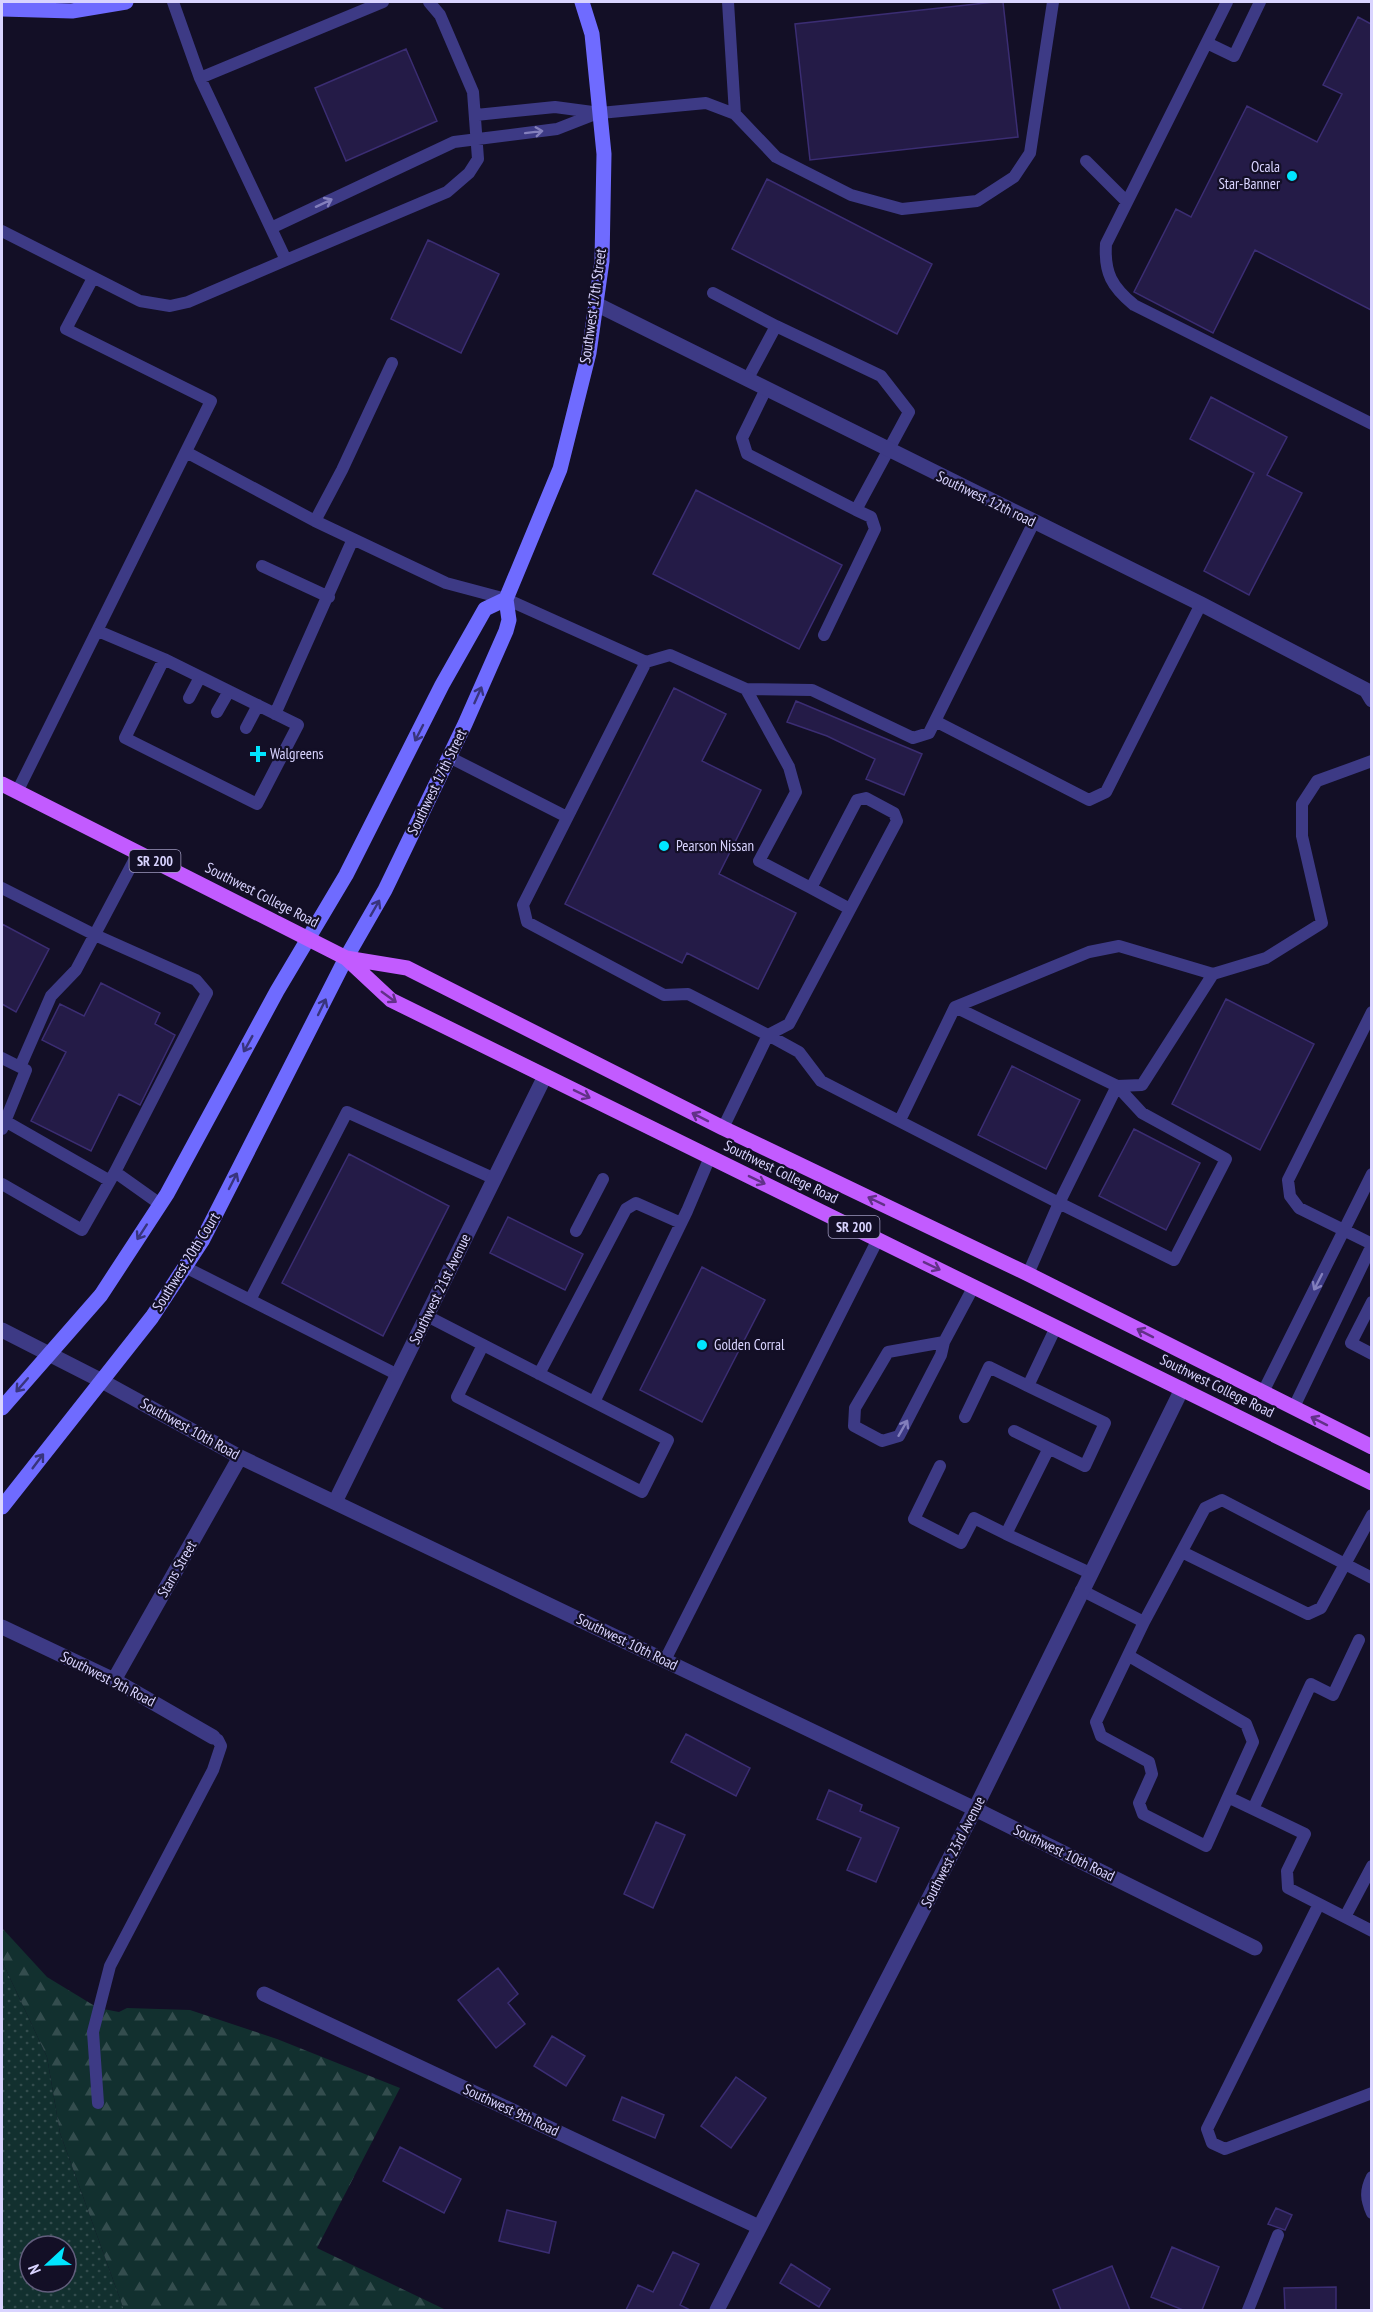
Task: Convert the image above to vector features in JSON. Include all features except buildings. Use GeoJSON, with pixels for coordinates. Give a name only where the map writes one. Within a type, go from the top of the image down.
{"type":"FeatureCollection","features":[{"type":"Feature","properties":{"kind":"main road"},"geometry":{"type":"LineString","coordinates":[[2,9],[72,11],[126,2]]}},
{"type":"Feature","properties":{"kind":"main road","name":"Southwest 17th Street"},"geometry":{"type":"LineString","coordinates":[[346,958],[385,890],[506,631],[509,620],[506,599],[560,469],[589,353],[603,261],[604,154],[592,34],[582,2]]}},
{"type":"Feature","properties":{"kind":"main road"},"geometry":{"type":"LineString","coordinates":[[2,1408],[101,1295],[160,1204],[277,991],[346,875],[442,685],[485,609],[506,599]]}},
{"type":"Feature","properties":{"kind":"main road","name":"Southwest College Road"},"geometry":{"type":"LineString","coordinates":[[2,784],[346,958],[391,1000],[1371,1483]]}},
{"type":"Feature","properties":{"kind":"main road","name":"Southwest College Road"},"geometry":{"type":"LineString","coordinates":[[346,958],[406,968],[723,1128],[1028,1274],[1371,1447]]}},
{"type":"Feature","properties":{"kind":"main road","name":"Southwest 20th Court"},"geometry":{"type":"LineString","coordinates":[[2,1507],[152,1317],[202,1241],[346,958]]}},
{"type":"Feature","properties":{"kind":"street","name":"Southwest 12th road"},"geometry":{"type":"LineString","coordinates":[[596,304],[1201,604],[1366,690],[1371,700]]}},
{"type":"Feature","properties":{"kind":"street","name":"Southwest 21st Avenue"},"geometry":{"type":"LineString","coordinates":[[335,1502],[545,1076]]}},
{"type":"Feature","properties":{"kind":"street","name":"Southwest 10th Road"},"geometry":{"type":"LineString","coordinates":[[2,1330],[100,1380],[240,1458],[975,1809],[1255,1948]]}},
{"type":"Feature","properties":{"kind":"street","name":"Southwest 23rd Avenue"},"geometry":{"type":"LineString","coordinates":[[717,2310],[975,1809],[1089,1573],[1182,1389]]}},
{"type":"Feature","properties":{"kind":"street","name":"Stans Street"},"geometry":{"type":"LineString","coordinates":[[114,1680],[240,1458]]}},
{"type":"Feature","properties":{"kind":"street","name":"Southwest 9th Road"},"geometry":{"type":"LineString","coordinates":[[2,1627],[114,1680],[213,1737]]}},
{"type":"Feature","properties":{"kind":"street","name":"Southwest 9th Road"},"geometry":{"type":"LineString","coordinates":[[264,1994],[759,2227]]}},
{"type":"Feature","properties":{"kind":"lane"},"geometry":{"type":"LineString","coordinates":[[173,2],[200,78],[286,260]]}},
{"type":"Feature","properties":{"kind":"lane"},"geometry":{"type":"LineString","coordinates":[[200,78],[383,2]]}},
{"type":"Feature","properties":{"kind":"lane"},"geometry":{"type":"LineString","coordinates":[[2,231],[141,301],[170,306],[188,302],[447,192],[470,173],[478,159],[476,115],[473,92],[440,15],[429,2]]}},
{"type":"Feature","properties":{"kind":"lane"},"geometry":{"type":"LineString","coordinates":[[728,2],[735,114]]}},
{"type":"Feature","properties":{"kind":"lane"},"geometry":{"type":"LineString","coordinates":[[476,115],[555,107],[600,112],[706,103],[735,114],[776,157],[851,195],[902,209],[977,201],[1014,177],[1030,153],[1053,2]]}},
{"type":"Feature","properties":{"kind":"lane"},"geometry":{"type":"LineString","coordinates":[[1227,2],[1106,243],[1105,261],[1111,280],[1121,294],[1134,305],[1371,424]]}},
{"type":"Feature","properties":{"kind":"lane"},"geometry":{"type":"LineString","coordinates":[[1207,43],[1234,56],[1260,2]]}},
{"type":"Feature","properties":{"kind":"lane"},"geometry":{"type":"LineString","coordinates":[[271,228],[454,142],[556,129],[600,112]]}},
{"type":"Feature","properties":{"kind":"lane"},"geometry":{"type":"LineString","coordinates":[[1086,161],[1127,202]]}},
{"type":"Feature","properties":{"kind":"lane"},"geometry":{"type":"LineString","coordinates":[[17,792],[211,401],[66,329],[93,278]]}},
{"type":"Feature","properties":{"kind":"lane"},"geometry":{"type":"LineString","coordinates":[[713,293],[881,376],[909,412],[856,510]]}},
{"type":"Feature","properties":{"kind":"lane"},"geometry":{"type":"LineString","coordinates":[[747,380],[776,326]]}},
{"type":"Feature","properties":{"kind":"lane"},"geometry":{"type":"LineString","coordinates":[[315,521],[342,470],[392,363]]}},
{"type":"Feature","properties":{"kind":"lane"},"geometry":{"type":"LineString","coordinates":[[765,389],[742,438],[747,454],[871,517],[875,529],[824,635]]}},
{"type":"Feature","properties":{"kind":"lane"},"geometry":{"type":"LineString","coordinates":[[186,452],[315,521],[446,583],[506,599],[646,662],[670,655],[746,689],[812,690],[913,738],[929,733],[1034,522]]}},
{"type":"Feature","properties":{"kind":"lane"},"geometry":{"type":"LineString","coordinates":[[275,714],[353,539]]}},
{"type":"Feature","properties":{"kind":"lane"},"geometry":{"type":"LineString","coordinates":[[262,566],[329,597]]}},
{"type":"Feature","properties":{"kind":"lane"},"geometry":{"type":"LineString","coordinates":[[935,721],[1089,801],[1106,792],[1201,604]]}},
{"type":"Feature","properties":{"kind":"lane"},"geometry":{"type":"LineString","coordinates":[[98,631],[164,659],[298,725],[257,804],[221,779],[162,750],[125,738],[164,659]]}},
{"type":"Feature","properties":{"kind":"lane"},"geometry":{"type":"LineString","coordinates":[[646,662],[523,905],[527,922],[664,995],[688,994],[768,1035],[799,1052],[821,1081],[1174,1260],[1226,1160],[1142,1113],[1117,1086],[955,1008]]}},
{"type":"Feature","properties":{"kind":"lane"},"geometry":{"type":"LineString","coordinates":[[189,698],[200,677]]}},
{"type":"Feature","properties":{"kind":"lane"},"geometry":{"type":"LineString","coordinates":[[746,689],[789,767],[796,792],[759,861],[850,909]]}},
{"type":"Feature","properties":{"kind":"lane"},"geometry":{"type":"LineString","coordinates":[[217,712],[229,691]]}},
{"type":"Feature","properties":{"kind":"lane"},"geometry":{"type":"LineString","coordinates":[[246,728],[258,705]]}},
{"type":"Feature","properties":{"kind":"lane"},"geometry":{"type":"LineString","coordinates":[[449,757],[567,818]]}},
{"type":"Feature","properties":{"kind":"lane"},"geometry":{"type":"LineString","coordinates":[[900,1120],[955,1008],[1089,952],[1119,946],[1213,974],[1266,958],[1322,922],[1302,836],[1302,804],[1317,781],[1371,761]]}},
{"type":"Feature","properties":{"kind":"lane"},"geometry":{"type":"LineString","coordinates":[[723,1128],[768,1035],[789,1024],[897,821],[894,813],[866,798],[857,800],[811,888]]}},
{"type":"Feature","properties":{"kind":"lane"},"geometry":{"type":"LineString","coordinates":[[20,1067],[51,996],[76,970],[138,853]]}},
{"type":"Feature","properties":{"kind":"lane"},"geometry":{"type":"LineString","coordinates":[[2,888],[94,935],[196,980],[207,993],[113,1176],[82,1230],[2,1184]]}},
{"type":"Feature","properties":{"kind":"lane"},"geometry":{"type":"LineString","coordinates":[[1117,1086],[1142,1085],[1213,974]]}},
{"type":"Feature","properties":{"kind":"lane"},"geometry":{"type":"LineString","coordinates":[[1294,1407],[1371,1245],[1299,1208],[1290,1196],[1288,1180],[1370,1021]]}},
{"type":"Feature","properties":{"kind":"lane"},"geometry":{"type":"LineString","coordinates":[[2,1058],[26,1070],[3,1125],[113,1176],[160,1204]]}},
{"type":"Feature","properties":{"kind":"lane"},"geometry":{"type":"LineString","coordinates":[[1028,1274],[1059,1203],[1117,1086]]}},
{"type":"Feature","properties":{"kind":"lane"},"geometry":{"type":"LineString","coordinates":[[250,1300],[347,1112],[495,1179]]}},
{"type":"Feature","properties":{"kind":"lane"},"geometry":{"type":"LineString","coordinates":[[594,1402],[710,1157]]}},
{"type":"Feature","properties":{"kind":"lane"},"geometry":{"type":"LineString","coordinates":[[1263,1392],[1371,1174]]}},
{"type":"Feature","properties":{"kind":"lane"},"geometry":{"type":"LineString","coordinates":[[576,1231],[603,1179]]}},
{"type":"Feature","properties":{"kind":"lane"},"geometry":{"type":"LineString","coordinates":[[538,1374],[626,1209],[636,1203],[681,1222]]}},
{"type":"Feature","properties":{"kind":"lane"},"geometry":{"type":"LineString","coordinates":[[665,1660],[878,1239]]}},
{"type":"Feature","properties":{"kind":"lane"},"geometry":{"type":"LineString","coordinates":[[185,1267],[398,1375]]}},
{"type":"Feature","properties":{"kind":"lane"},"geometry":{"type":"LineString","coordinates":[[944,1342],[888,1352],[855,1408],[855,1426],[882,1441],[899,1436],[974,1286]]}},
{"type":"Feature","properties":{"kind":"lane"},"geometry":{"type":"LineString","coordinates":[[1371,1302],[1351,1343],[1371,1354]]}},
{"type":"Feature","properties":{"kind":"lane"},"geometry":{"type":"LineString","coordinates":[[427,1316],[668,1440],[642,1492],[457,1397],[483,1345]]}},
{"type":"Feature","properties":{"kind":"lane"},"geometry":{"type":"LineString","coordinates":[[1028,1386],[1056,1327]]}},
{"type":"Feature","properties":{"kind":"lane"},"geometry":{"type":"LineString","coordinates":[[966,1417],[989,1367],[1105,1423],[1084,1466],[1014,1431]]}},
{"type":"Feature","properties":{"kind":"lane"},"geometry":{"type":"LineString","coordinates":[[1006,1534],[1049,1448]]}},
{"type":"Feature","properties":{"kind":"lane"},"geometry":{"type":"LineString","coordinates":[[940,1466],[914,1519],[961,1543],[974,1518],[1089,1573]]}},
{"type":"Feature","properties":{"kind":"lane"},"geometry":{"type":"LineString","coordinates":[[1129,1656],[1246,1725],[1253,1742],[1206,1846],[1143,1814],[1139,1803],[1152,1774],[1149,1762],[1101,1736],[1096,1722],[1144,1622],[1205,1508],[1222,1500],[1371,1578]]}},
{"type":"Feature","properties":{"kind":"lane"},"geometry":{"type":"LineString","coordinates":[[1182,1552],[1308,1614],[1321,1608],[1371,1515]]}},
{"type":"Feature","properties":{"kind":"lane"},"geometry":{"type":"LineString","coordinates":[[1081,1590],[1144,1622]]}},
{"type":"Feature","properties":{"kind":"lane"},"geometry":{"type":"LineString","coordinates":[[1253,1809],[1311,1684],[1333,1695],[1359,1640]]}},
{"type":"Feature","properties":{"kind":"lane"},"geometry":{"type":"LineString","coordinates":[[98,2103],[93,2032],[110,1966],[213,1770],[221,1746],[213,1737]]}},
{"type":"Feature","properties":{"kind":"lane"},"geometry":{"type":"LineString","coordinates":[[1228,1797],[1305,1834],[1287,1871],[1288,1888],[1371,1931]]}},
{"type":"Feature","properties":{"kind":"lane"},"geometry":{"type":"LineString","coordinates":[[1345,1917],[1370,1871]]}},
{"type":"Feature","properties":{"kind":"lane"},"geometry":{"type":"LineString","coordinates":[[1319,1904],[1208,2129],[1212,2144],[1225,2149],[1371,2093]]}},
{"type":"Feature","properties":{"kind":"lane"},"geometry":{"type":"LineString","coordinates":[[1371,2177],[1366,2200],[1371,2213]]}},
{"type":"Feature","properties":{"kind":"lane"},"geometry":{"type":"LineString","coordinates":[[1248,2310],[1278,2235]]}},
{"type":"Feature","properties":{"kind":"green space"},"geometry":{"type":"Polygon","coordinates":[[[2,1928],[47,1977],[98,2008],[119,2012],[127,2008],[190,2010],[277,2039],[400,2088],[317,2248],[446,2310],[124,2310],[60,2133],[47,2057],[2,1961],[2,1928]]]}},
{"type":"Feature","properties":{"kind":"green space"},"geometry":{"type":"Polygon","coordinates":[[[2,1961],[47,2057],[60,2133],[124,2310],[2,2310],[2,1961]]]}},
{"type":"Feature","properties":{"kind":"place","name":"Ocala Star-Banner"},"geometry":{"type":"Point","coordinates":[1292,176]}},
{"type":"Feature","properties":{"kind":"place","name":"Walgreens"},"geometry":{"type":"Point","coordinates":[258,754]}},
{"type":"Feature","properties":{"kind":"place","name":"Pearson Nissan"},"geometry":{"type":"Point","coordinates":[664,846]}},
{"type":"Feature","properties":{"kind":"place","name":"Golden Corral"},"geometry":{"type":"Point","coordinates":[702,1345]}}]}
